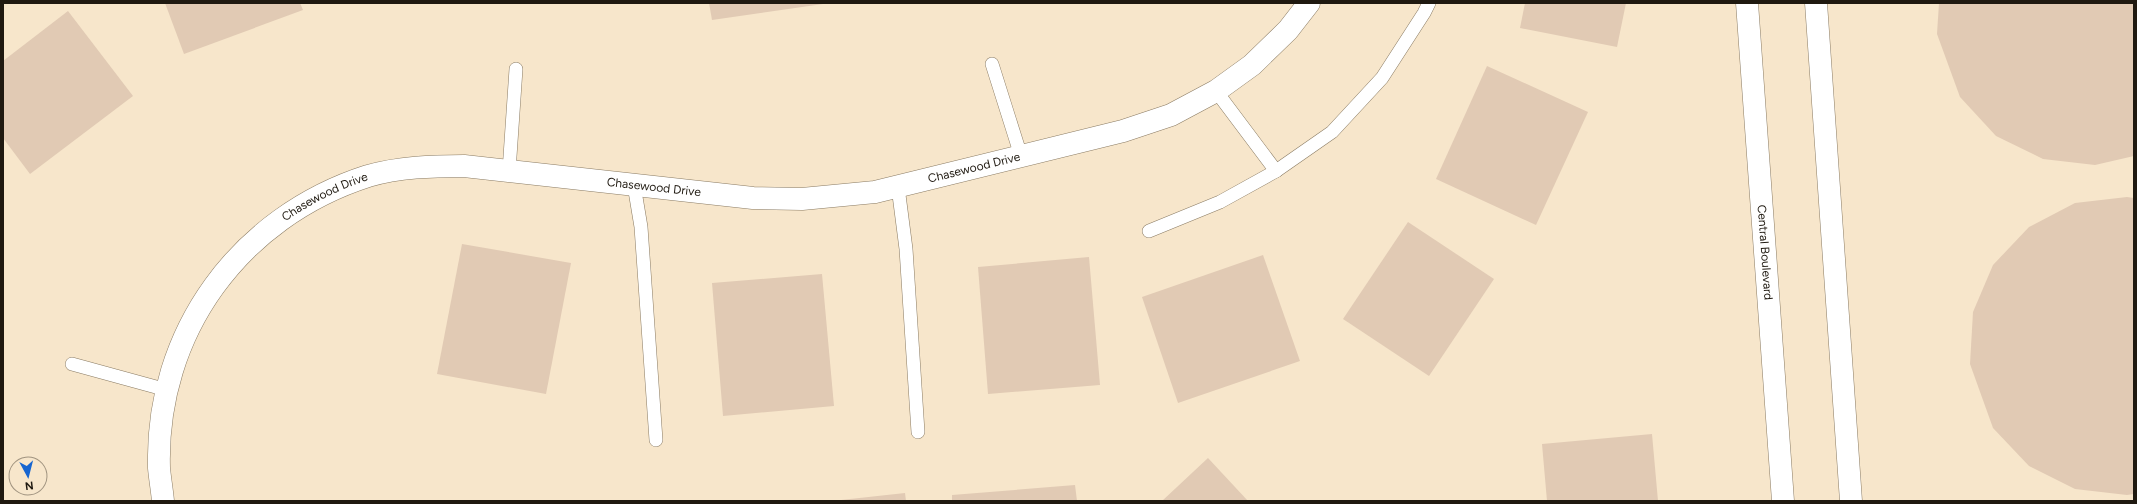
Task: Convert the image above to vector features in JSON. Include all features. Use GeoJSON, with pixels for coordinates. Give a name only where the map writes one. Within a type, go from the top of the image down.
{"type":"FeatureCollection","features":[{"type":"Feature","properties":{"kind":"street","name":"Chasewood Drive"},"geometry":{"type":"LineString","coordinates":[[164,501],[159,469],[161,421],[167,390],[178,351],[199,309],[215,284],[246,248],[283,217],[325,193],[369,176],[416,167],[464,166],[753,198],[802,199],[874,192],[1123,131],[1171,115],[1216,91],[1252,65],[1288,30],[1309,3]]}},
{"type":"Feature","properties":{"kind":"street","name":"Central Boulevard"},"geometry":{"type":"LineString","coordinates":[[1747,3],[1783,501]]}},
{"type":"Feature","properties":{"kind":"street"},"geometry":{"type":"LineString","coordinates":[[1816,3],[1851,501]]}},
{"type":"Feature","properties":{"kind":"lane"},"geometry":{"type":"LineString","coordinates":[[1149,232],[1220,202],[1276,171],[1332,132],[1377,83],[1424,13],[1428,3]]}},
{"type":"Feature","properties":{"kind":"lane"},"geometry":{"type":"LineString","coordinates":[[992,64],[1021,156]]}},
{"type":"Feature","properties":{"kind":"lane"},"geometry":{"type":"LineString","coordinates":[[509,171],[516,69]]}},
{"type":"Feature","properties":{"kind":"lane"},"geometry":{"type":"LineString","coordinates":[[1216,91],[1276,171]]}},
{"type":"Feature","properties":{"kind":"lane"},"geometry":{"type":"LineString","coordinates":[[634,185],[641,227],[656,440]]}},
{"type":"Feature","properties":{"kind":"lane"},"geometry":{"type":"LineString","coordinates":[[898,187],[906,249],[918,432]]}},
{"type":"Feature","properties":{"kind":"lane"},"geometry":{"type":"LineString","coordinates":[[72,364],[167,390]]}},
{"type":"Feature","properties":{"kind":"building"},"geometry":{"type":"Polygon","coordinates":[[[165,3],[300,3],[303,10],[184,54],[165,3]]]}},
{"type":"Feature","properties":{"kind":"building"},"geometry":{"type":"Polygon","coordinates":[[[709,3],[823,3],[823,4],[712,20],[709,3]]]}},
{"type":"Feature","properties":{"kind":"building"},"geometry":{"type":"Polygon","coordinates":[[[1525,3],[1626,3],[1617,47],[1520,28],[1525,3]]]}},
{"type":"Feature","properties":{"kind":"building"},"geometry":{"type":"Polygon","coordinates":[[[1939,3],[2134,3],[2134,156],[2095,165],[2043,159],[1996,136],[1960,97],[1937,34],[1939,3]]]}},
{"type":"Feature","properties":{"kind":"building"},"geometry":{"type":"Polygon","coordinates":[[[68,11],[133,96],[30,174],[3,138],[3,61],[68,11]]]}},
{"type":"Feature","properties":{"kind":"building"},"geometry":{"type":"Polygon","coordinates":[[[1487,66],[1588,112],[1536,225],[1436,179],[1487,66]]]}},
{"type":"Feature","properties":{"kind":"building"},"geometry":{"type":"Polygon","coordinates":[[[2127,197],[2134,198],[2134,494],[2127,495],[2075,489],[2029,466],[1993,428],[1970,364],[1973,312],[1993,265],[2029,227],[2075,203],[2127,197]]]}},
{"type":"Feature","properties":{"kind":"building"},"geometry":{"type":"Polygon","coordinates":[[[1408,222],[1494,279],[1429,376],[1343,319],[1408,222]]]}},
{"type":"Feature","properties":{"kind":"building"},"geometry":{"type":"Polygon","coordinates":[[[462,244],[571,263],[546,394],[437,374],[462,244]]]}},
{"type":"Feature","properties":{"kind":"building"},"geometry":{"type":"Polygon","coordinates":[[[1263,255],[1300,361],[1178,403],[1142,297],[1263,255]]]}},
{"type":"Feature","properties":{"kind":"building"},"geometry":{"type":"Polygon","coordinates":[[[1089,257],[1100,385],[988,394],[978,267],[1089,257]]]}},
{"type":"Feature","properties":{"kind":"building"},"geometry":{"type":"Polygon","coordinates":[[[822,274],[834,406],[723,416],[712,283],[822,274]]]}},
{"type":"Feature","properties":{"kind":"building"},"geometry":{"type":"Polygon","coordinates":[[[1652,434],[1658,501],[1547,501],[1542,444],[1652,434]]]}},
{"type":"Feature","properties":{"kind":"building"},"geometry":{"type":"Polygon","coordinates":[[[1208,458],[1248,501],[1162,501],[1208,458]]]}},
{"type":"Feature","properties":{"kind":"building"},"geometry":{"type":"Polygon","coordinates":[[[1075,485],[1077,501],[952,501],[952,495],[1075,485]]]}},
{"type":"Feature","properties":{"kind":"building"},"geometry":{"type":"Polygon","coordinates":[[[905,493],[906,501],[841,501],[841,500],[905,493]]]}}]}
